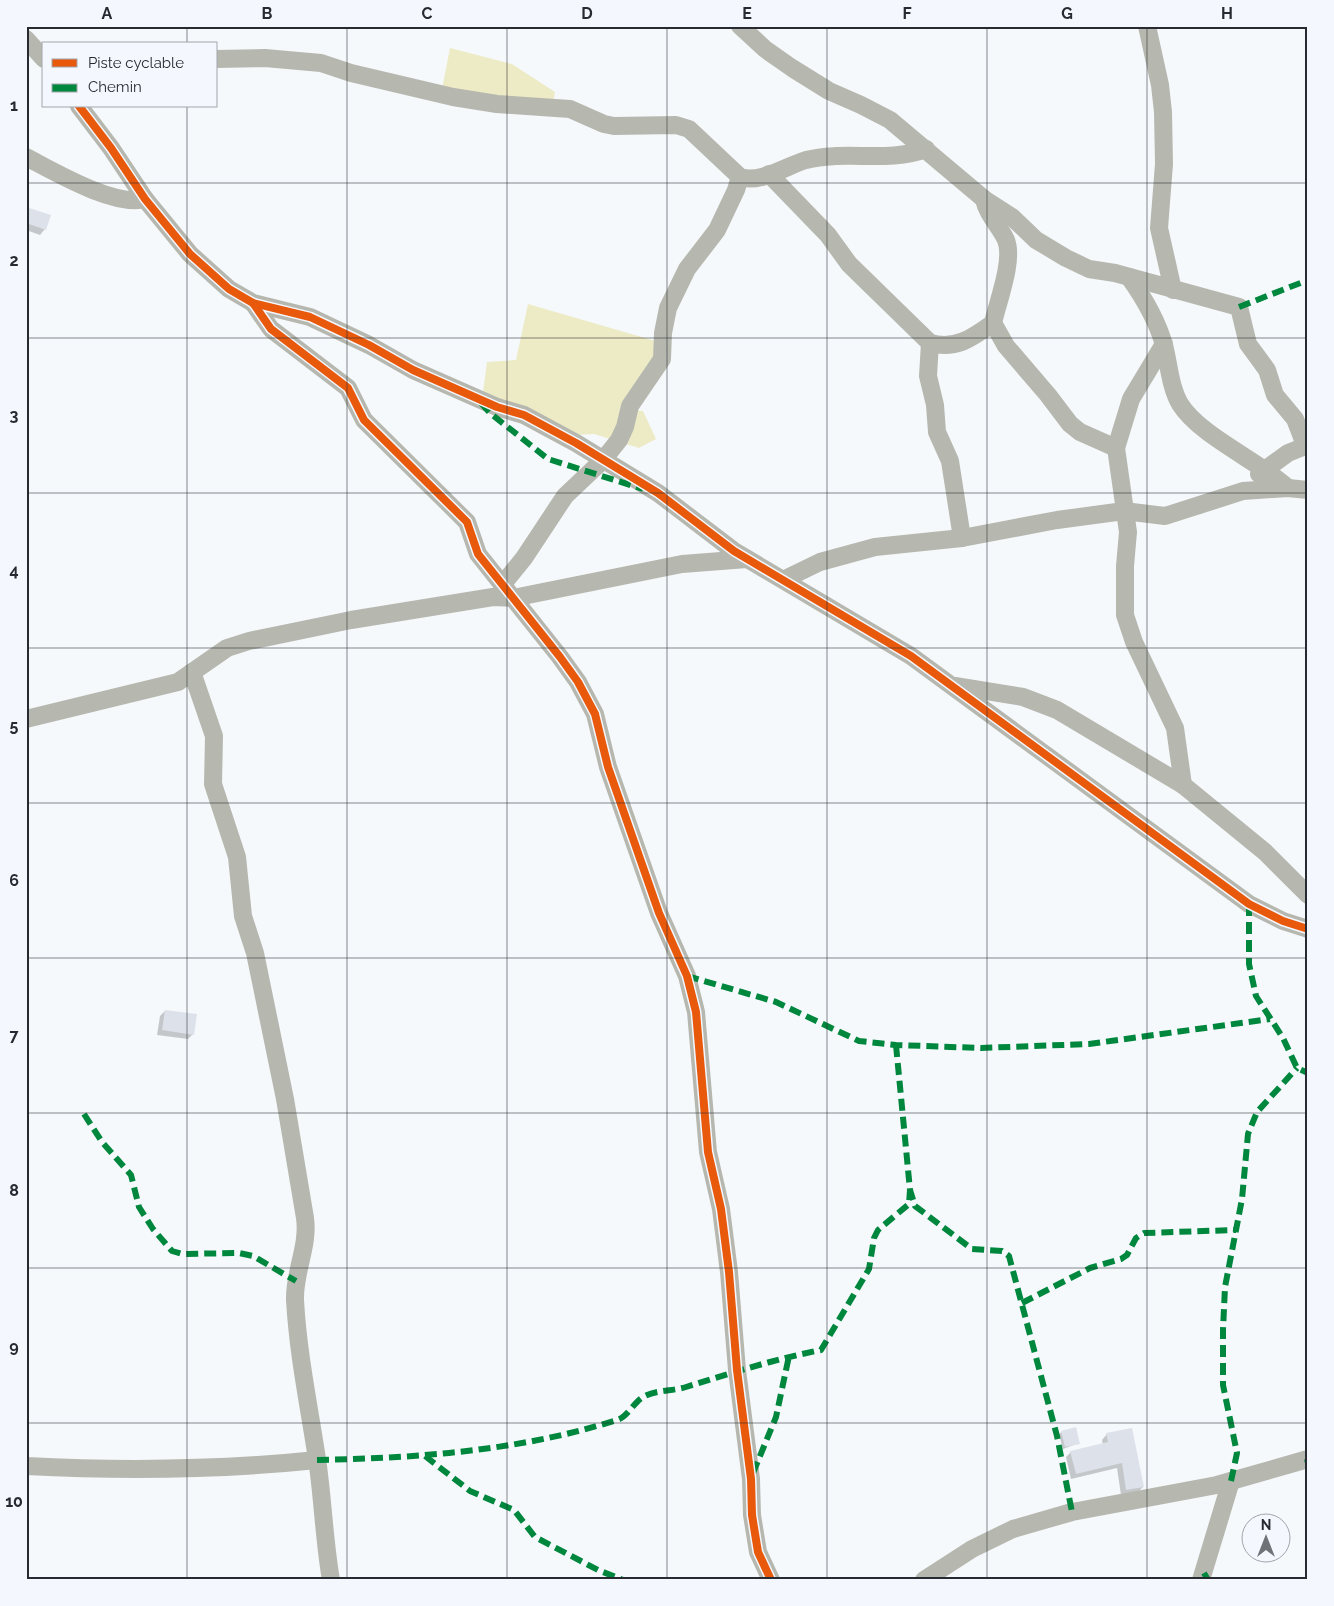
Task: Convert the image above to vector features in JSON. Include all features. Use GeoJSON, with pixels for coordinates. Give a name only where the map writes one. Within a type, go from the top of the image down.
{"type":"FeatureCollection","features":[{"type":"Feature","properties":{"kind":"street"},"geometry":{"type":"LineString","coordinates":[[740,26],[765,49],[792,68],[829,91],[890,120],[984,199],[1012,217],[1036,240],[1066,258],[1089,269],[1239,307],[1248,344],[1267,370],[1274,395],[1295,419],[1306,445],[1265,468],[1243,491]]}},
{"type":"Feature","properties":{"kind":"street"},"geometry":{"type":"LineString","coordinates":[[1147,26],[1160,85],[1163,112],[1164,164],[1160,228],[1174,290]]}},
{"type":"Feature","properties":{"kind":"street"},"geometry":{"type":"LineString","coordinates":[[26,39],[42,57]]}},
{"type":"Feature","properties":{"kind":"street"},"geometry":{"type":"LineString","coordinates":[[218,59],[265,58],[321,63],[351,73],[453,97],[497,104],[570,109],[604,124],[614,126],[676,125],[689,128],[740,177],[746,179],[769,174],[807,160],[896,155],[926,149]]}},
{"type":"Feature","properties":{"kind":"street"},"geometry":{"type":"LineString","coordinates":[[80,108],[111,148],[145,199],[190,254],[228,289],[253,303],[310,317],[413,370],[497,407],[524,415],[576,442],[658,494],[734,551],[750,558],[911,656],[1250,904],[1283,921],[1308,929]]}},
{"type":"Feature","properties":{"kind":"street"},"geometry":{"type":"LineString","coordinates":[[26,157],[97,191],[129,200],[145,199]]}},
{"type":"Feature","properties":{"kind":"street"},"geometry":{"type":"LineString","coordinates":[[769,174],[815,220],[849,264],[930,343],[941,346],[966,342],[993,323],[1008,263],[1008,248],[984,199]]}},
{"type":"Feature","properties":{"kind":"street"},"geometry":{"type":"LineString","coordinates":[[508,592],[524,558],[565,496],[603,460],[625,427],[630,406],[639,389],[662,359],[663,333],[668,308],[687,269],[717,230],[736,190],[740,177]]}},
{"type":"Feature","properties":{"kind":"street"},"geometry":{"type":"LineString","coordinates":[[1129,278],[1153,315],[1164,344],[1175,390],[1186,412],[1233,450],[1265,468],[1288,488]]}},
{"type":"Feature","properties":{"kind":"street"},"geometry":{"type":"LineString","coordinates":[[253,303],[271,329],[300,354],[348,388],[364,420],[466,522],[478,554],[578,682],[595,714],[608,767],[659,914],[687,976],[696,1012],[708,1152],[721,1209],[729,1272],[737,1370],[751,1479],[752,1515],[758,1552],[771,1580]]}},
{"type":"Feature","properties":{"kind":"street"},"geometry":{"type":"LineString","coordinates":[[993,323],[1006,346],[1070,424],[1080,432],[1116,448]]}},
{"type":"Feature","properties":{"kind":"street"},"geometry":{"type":"LineString","coordinates":[[930,343],[928,376],[935,405],[937,432],[950,461],[962,538]]}},
{"type":"Feature","properties":{"kind":"street"},"geometry":{"type":"LineString","coordinates":[[1164,344],[1131,399],[1116,448],[1128,532],[1125,566],[1126,615],[1134,642],[1175,728],[1183,785]]}},
{"type":"Feature","properties":{"kind":"street"},"geometry":{"type":"LineString","coordinates":[[784,579],[820,562],[875,547],[962,538],[1057,520],[1124,512],[1165,516],[1243,491],[1288,488],[1308,490]]}},
{"type":"Feature","properties":{"kind":"street"},"geometry":{"type":"LineString","coordinates":[[26,719],[178,682],[227,648],[249,641],[351,620],[493,597],[508,592],[682,564],[750,558]]}},
{"type":"Feature","properties":{"kind":"street"},"geometry":{"type":"LineString","coordinates":[[192,672],[214,736],[213,784],[237,857],[243,916],[259,971],[285,1099],[305,1218],[306,1238],[296,1281],[295,1299],[303,1380],[317,1460],[324,1544],[330,1580]]}},
{"type":"Feature","properties":{"kind":"street"},"geometry":{"type":"LineString","coordinates":[[952,686],[1022,698],[1057,710],[1183,785],[1264,852],[1308,895]]}},
{"type":"Feature","properties":{"kind":"street"},"geometry":{"type":"LineString","coordinates":[[924,1580],[978,1545],[1012,1529],[1072,1512],[1231,1480],[1308,1459]]}},
{"type":"Feature","properties":{"kind":"street"},"geometry":{"type":"LineString","coordinates":[[26,1466],[147,1469],[259,1466],[317,1460]]}},
{"type":"Feature","properties":{"kind":"street"},"geometry":{"type":"LineString","coordinates":[[1201,1580],[1231,1480]]}},
{"type":"Feature","properties":{"kind":"shaded area"},"geometry":{"type":"Polygon","coordinates":[[[450,48],[512,64],[555,92],[552,108],[441,94],[450,48]]]}},
{"type":"Feature","properties":{"kind":"shaded area"},"geometry":{"type":"Polygon","coordinates":[[[528,304],[659,342],[657,357],[625,410],[643,411],[656,439],[639,448],[594,434],[575,435],[482,400],[487,362],[516,360],[528,304]]]}},
{"type":"Feature","properties":{"kind":"building"},"geometry":{"type":"Polygon","coordinates":[[[26,207],[51,215],[46,230],[26,223],[26,207]]]}},
{"type":"Feature","properties":{"kind":"building"},"geometry":{"type":"Polygon","coordinates":[[[165,1010],[197,1014],[194,1035],[162,1030],[165,1010]]]}},
{"type":"Feature","properties":{"kind":"building"},"geometry":{"type":"Polygon","coordinates":[[[1076,1427],[1080,1444],[1065,1447],[1061,1431],[1076,1427]]]}},
{"type":"Feature","properties":{"kind":"building"},"geometry":{"type":"Polygon","coordinates":[[[1132,1428],[1144,1487],[1126,1490],[1122,1463],[1076,1474],[1070,1451],[1108,1442],[1106,1433],[1132,1428]]]}},
{"type":"Feature","properties":{"kind":"marked path"},"geometry":{"type":"LineString","coordinates":[[1239,307],[1308,280]]}},
{"type":"Feature","properties":{"kind":"marked path"},"geometry":{"type":"LineString","coordinates":[[481,403],[490,413],[548,459],[643,489]]}},
{"type":"Feature","properties":{"kind":"marked path"},"geometry":{"type":"LineString","coordinates":[[1249,904],[1249,964],[1256,996],[1283,1038],[1297,1068],[1308,1073]]}},
{"type":"Feature","properties":{"kind":"marked path"},"geometry":{"type":"LineString","coordinates":[[687,976],[776,1002],[859,1041],[896,1045],[981,1048],[1089,1044],[1270,1019]]}},
{"type":"Feature","properties":{"kind":"marked path"},"geometry":{"type":"LineString","coordinates":[[896,1045],[910,1190],[915,1206],[972,1249],[1002,1251],[1009,1256],[1057,1436],[1072,1512]]}},
{"type":"Feature","properties":{"kind":"marked path"},"geometry":{"type":"LineString","coordinates":[[1231,1481],[1237,1453],[1223,1385],[1225,1287],[1242,1199],[1248,1134],[1257,1112],[1297,1068]]}},
{"type":"Feature","properties":{"kind":"marked path"},"geometry":{"type":"LineString","coordinates":[[84,1114],[102,1142],[131,1175],[139,1207],[153,1229],[172,1251],[182,1254],[239,1253],[253,1256],[296,1281]]}},
{"type":"Feature","properties":{"kind":"marked path"},"geometry":{"type":"LineString","coordinates":[[317,1460],[430,1455],[468,1451],[506,1446],[580,1431],[621,1418],[641,1398],[650,1394],[681,1388],[770,1362],[821,1350],[869,1269],[874,1238],[878,1230],[909,1204],[910,1190]]}},
{"type":"Feature","properties":{"kind":"marked path"},"geometry":{"type":"LineString","coordinates":[[1022,1303],[1090,1268],[1121,1259],[1127,1255],[1136,1238],[1144,1233],[1236,1230]]}},
{"type":"Feature","properties":{"kind":"marked path"},"geometry":{"type":"LineString","coordinates":[[753,1473],[776,1417],[789,1356]]}},
{"type":"Feature","properties":{"kind":"marked path"},"geometry":{"type":"LineString","coordinates":[[425,1456],[470,1491],[514,1510],[535,1537],[598,1570],[623,1580]]}},
{"type":"Feature","properties":{"kind":"marked path"},"geometry":{"type":"LineString","coordinates":[[1307,1459],[1308,1463]]}},
{"type":"Feature","properties":{"kind":"marked path"},"geometry":{"type":"LineString","coordinates":[[1204,1573],[1208,1580]]}},
{"type":"Feature","properties":{"kind":"cycle path"},"geometry":{"type":"LineString","coordinates":[[81,108],[111,148],[145,199],[190,254],[229,289],[253,303],[310,317],[369,345],[413,370],[497,407],[524,415],[576,443],[658,493],[734,551],[911,656],[1249,904],[1283,921],[1308,929]]}},
{"type":"Feature","properties":{"kind":"cycle path"},"geometry":{"type":"LineString","coordinates":[[253,303],[271,329],[348,388],[364,420],[467,522],[478,554],[560,657],[578,682],[595,714],[608,767],[659,913],[687,976],[696,1012],[708,1152],[721,1209],[729,1272],[737,1370],[751,1479],[752,1515],[758,1552],[771,1580]]}}]}
